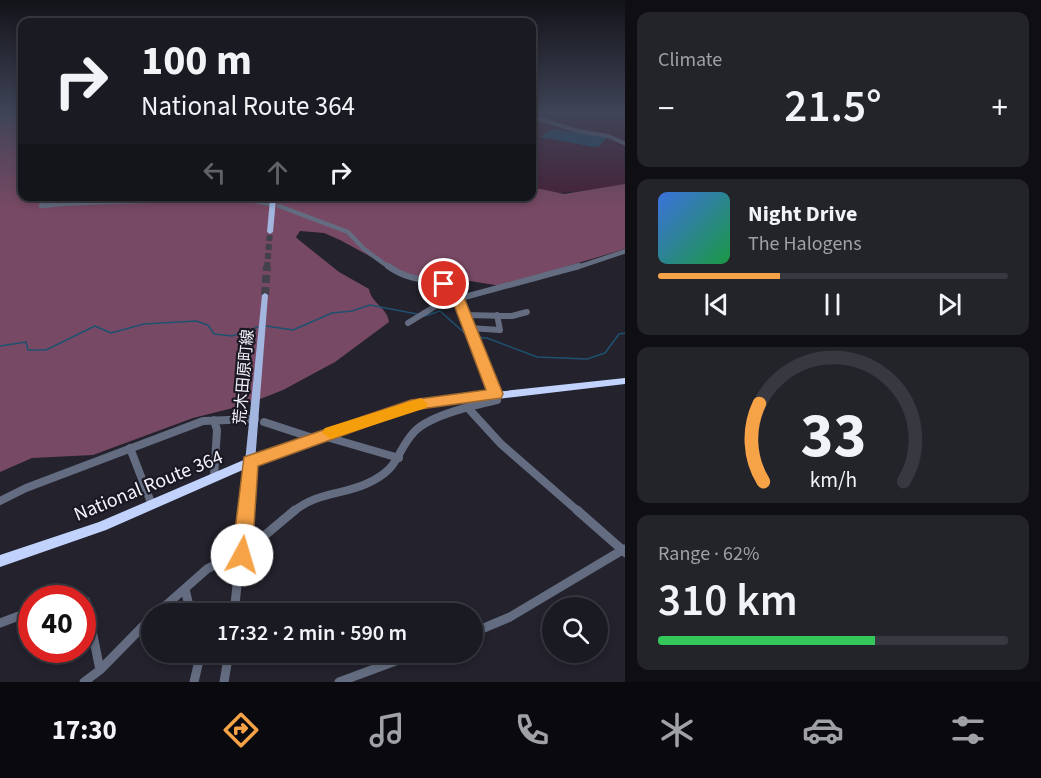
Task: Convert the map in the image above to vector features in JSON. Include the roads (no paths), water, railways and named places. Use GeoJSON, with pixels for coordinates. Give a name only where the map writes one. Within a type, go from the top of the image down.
{"type":"FeatureCollection","features":[{"type":"Feature","properties":{"kind":"highway","name":"National Route 364"},"geometry":{"type":"LineString","coordinates":[[0,561],[152,506],[250,462],[411,405],[625,381]]}},
{"type":"Feature","properties":{"kind":"main road"},"geometry":{"type":"LineString","coordinates":[[270,232],[271,202]]}},
{"type":"Feature","properties":{"kind":"main road","name":"荒木田原町線"},"geometry":{"type":"LineString","coordinates":[[250,462],[265,295]]}},
{"type":"Feature","properties":{"kind":"street"},"geometry":{"type":"LineString","coordinates":[[44,201],[40,206],[84,201],[177,201]]}},
{"type":"Feature","properties":{"kind":"street"},"geometry":{"type":"LineString","coordinates":[[264,201],[271,202]]}},
{"type":"Feature","properties":{"kind":"street"},"geometry":{"type":"LineString","coordinates":[[252,546],[301,505],[318,495],[375,479],[395,465],[417,429],[468,408],[495,401],[495,394],[457,298],[447,286],[403,277],[359,245],[348,232],[279,206]]}},
{"type":"Feature","properties":{"kind":"street"},"geometry":{"type":"LineString","coordinates":[[408,323],[432,307],[457,298],[571,269],[625,251]]}},
{"type":"Feature","properties":{"kind":"street"},"geometry":{"type":"LineString","coordinates":[[464,315],[527,312]]}},
{"type":"Feature","properties":{"kind":"street"},"geometry":{"type":"LineString","coordinates":[[469,328],[500,330],[497,315]]}},
{"type":"Feature","properties":{"kind":"street"},"geometry":{"type":"LineString","coordinates":[[468,408],[501,444],[624,551],[510,617],[483,628]]}},
{"type":"Feature","properties":{"kind":"street"},"geometry":{"type":"LineString","coordinates":[[0,501],[203,421],[255,419]]}},
{"type":"Feature","properties":{"kind":"street"},"geometry":{"type":"LineString","coordinates":[[214,420],[217,430],[214,477]]}},
{"type":"Feature","properties":{"kind":"street"},"geometry":{"type":"LineString","coordinates":[[264,422],[399,458]]}},
{"type":"Feature","properties":{"kind":"street"},"geometry":{"type":"LineString","coordinates":[[130,448],[152,506]]}},
{"type":"Feature","properties":{"kind":"street"},"geometry":{"type":"LineString","coordinates":[[235,603],[250,462]]}},
{"type":"Feature","properties":{"kind":"street"},"geometry":{"type":"LineString","coordinates":[[169,603],[207,569],[234,555]]}},
{"type":"Feature","properties":{"kind":"street"},"geometry":{"type":"LineString","coordinates":[[185,589],[188,603]]}},
{"type":"Feature","properties":{"kind":"street"},"geometry":{"type":"LineString","coordinates":[[0,623],[18,616]]}},
{"type":"Feature","properties":{"kind":"street"},"geometry":{"type":"LineString","coordinates":[[84,682],[100,670],[141,628]]}},
{"type":"Feature","properties":{"kind":"street"},"geometry":{"type":"LineString","coordinates":[[96,649],[100,670]]}},
{"type":"Feature","properties":{"kind":"street"},"geometry":{"type":"LineString","coordinates":[[194,682],[198,663]]}},
{"type":"Feature","properties":{"kind":"street"},"geometry":{"type":"LineString","coordinates":[[224,682],[227,663]]}},
{"type":"Feature","properties":{"kind":"street"},"geometry":{"type":"LineString","coordinates":[[339,682],[390,663]]}},
{"type":"Feature","properties":{"kind":"waterway"},"geometry":{"type":"LineString","coordinates":[[266,326],[293,330],[332,313],[352,311],[370,305],[417,314]]}},
{"type":"Feature","properties":{"kind":"waterway"},"geometry":{"type":"LineString","coordinates":[[425,316],[440,311],[469,337]]}},
{"type":"Feature","properties":{"kind":"waterway"},"geometry":{"type":"LineString","coordinates":[[0,346],[26,342],[28,350],[46,350],[95,326],[111,333],[144,324],[196,321],[208,325],[214,334],[232,336],[258,327]]}},
{"type":"Feature","properties":{"kind":"waterway"},"geometry":{"type":"LineString","coordinates":[[474,337],[487,338],[537,357],[587,359],[605,353],[619,334],[625,333]]}},
{"type":"Feature","properties":{"kind":"tunnel"},"geometry":{"type":"LineString","coordinates":[[267,268],[270,232]]}},
{"type":"Feature","properties":{"kind":"tunnel"},"geometry":{"type":"LineString","coordinates":[[265,295],[267,266]]}}]}
